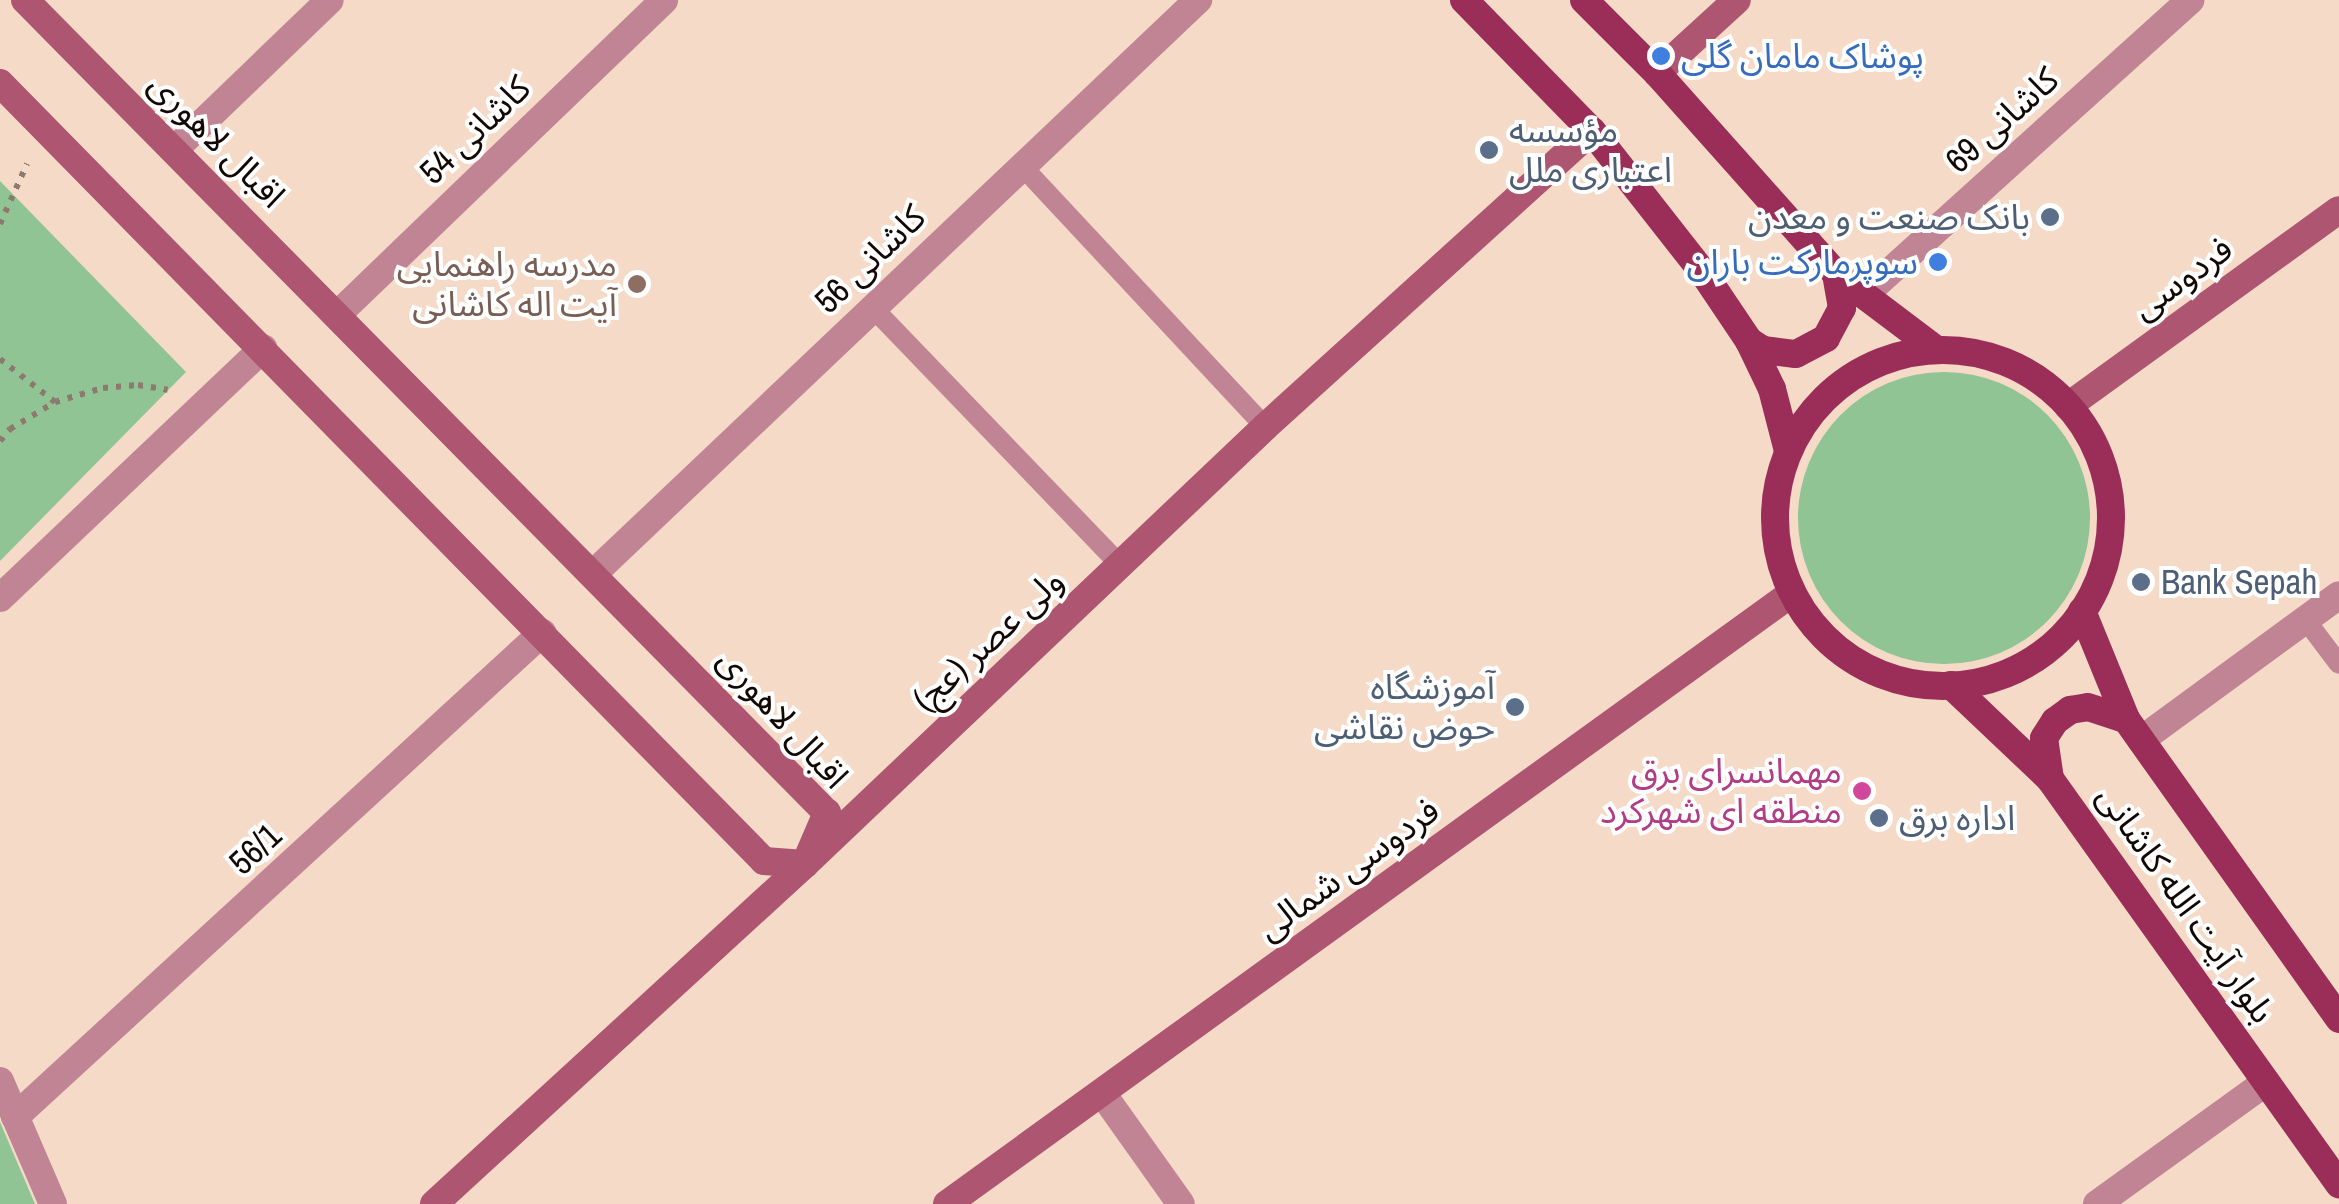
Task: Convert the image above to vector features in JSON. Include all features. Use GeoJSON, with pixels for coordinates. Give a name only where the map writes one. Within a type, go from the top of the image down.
{"type":"FeatureCollection","features":[{"type":"Feature","properties":{"kind":"main road","name":"اقبال لاهوری"},"geometry":{"type":"LineString","coordinates":[[24,0],[827,813],[805,864]]}},
{"type":"Feature","properties":{"kind":"main road"},"geometry":{"type":"LineString","coordinates":[[1464,0],[1592,130],[1704,274],[1749,341],[1772,389],[1788,451]]}},
{"type":"Feature","properties":{"kind":"main road"},"geometry":{"type":"LineString","coordinates":[[1584,0],[1657,73],[1836,274],[1937,350]]}},
{"type":"Feature","properties":{"kind":"main road"},"geometry":{"type":"LineString","coordinates":[[1657,73],[1736,0]]}},
{"type":"Feature","properties":{"kind":"main road"},"geometry":{"type":"LineString","coordinates":[[0,83],[764,861],[805,864]]}},
{"type":"Feature","properties":{"kind":"main road","name":"ولی عصر (عج)"},"geometry":{"type":"LineString","coordinates":[[434,1204],[805,864],[1265,427],[1592,130]]}},
{"type":"Feature","properties":{"kind":"main road","name":"فردوسی"},"geometry":{"type":"LineString","coordinates":[[2068,406],[2339,210]]}},
{"type":"Feature","properties":{"kind":"main road"},"geometry":{"type":"LineString","coordinates":[[1749,341],[1780,354],[1796,354],[1826,338],[1842,308],[1836,274]]}},
{"type":"Feature","properties":{"kind":"main road"},"geometry":{"type":"LineString","coordinates":[[1937,350],[1999,360],[2036,379],[2068,406],[2098,453],[2110,506],[2106,561],[2082,612],[2060,638],[2018,668],[1985,680],[1950,685],[1900,680],[1854,660],[1816,627],[1792,593],[1774,522],[1780,474],[1788,451],[1819,404],[1848,379],[1881,362],[1937,350]]}},
{"type":"Feature","properties":{"kind":"main road","name":"فردوسی شمالی"},"geometry":{"type":"LineString","coordinates":[[947,1204],[1792,593]]}},
{"type":"Feature","properties":{"kind":"main road","name":"بلوار آیت الله کاشانی"},"geometry":{"type":"LineString","coordinates":[[2082,612],[2134,730],[2339,1019]]}},
{"type":"Feature","properties":{"kind":"main road","name":"بلوار آیت الله کاشانی"},"geometry":{"type":"LineString","coordinates":[[1950,685],[2050,779],[2339,1184]]}},
{"type":"Feature","properties":{"kind":"main road"},"geometry":{"type":"LineString","coordinates":[[2050,779],[2044,738],[2055,721],[2070,710],[2088,707],[2134,730]]}},
{"type":"Feature","properties":{"kind":"street"},"geometry":{"type":"LineString","coordinates":[[174,150],[330,0]]}},
{"type":"Feature","properties":{"kind":"street","name":"کاشانی 54"},"geometry":{"type":"LineString","coordinates":[[337,315],[664,0]]}},
{"type":"Feature","properties":{"kind":"street","name":"کاشانی 56"},"geometry":{"type":"LineString","coordinates":[[594,573],[1198,0]]}},
{"type":"Feature","properties":{"kind":"street","name":"کاشانی 69"},"geometry":{"type":"LineString","coordinates":[[1864,295],[2190,0]]}},
{"type":"Feature","properties":{"kind":"street"},"geometry":{"type":"LineString","coordinates":[[0,598],[263,348]]}},
{"type":"Feature","properties":{"kind":"street"},"geometry":{"type":"LineString","coordinates":[[2134,730],[2339,595]]}},
{"type":"Feature","properties":{"kind":"street","name":"56/1"},"geometry":{"type":"LineString","coordinates":[[15,1117],[542,632]]}},
{"type":"Feature","properties":{"kind":"street"},"geometry":{"type":"LineString","coordinates":[[0,1082],[54,1204]]}},
{"type":"Feature","properties":{"kind":"street"},"geometry":{"type":"LineString","coordinates":[[2097,1204],[2266,1082]]}},
{"type":"Feature","properties":{"kind":"street"},"geometry":{"type":"LineString","coordinates":[[1102,1094],[1181,1204]]}},
{"type":"Feature","properties":{"kind":"lane"},"geometry":{"type":"LineString","coordinates":[[1022,166],[1265,427]]}},
{"type":"Feature","properties":{"kind":"lane"},"geometry":{"type":"LineString","coordinates":[[873,308],[1121,566]]}},
{"type":"Feature","properties":{"kind":"lane"},"geometry":{"type":"LineString","coordinates":[[2306,619],[2339,664]]}},
{"type":"Feature","properties":{"kind":"path"},"geometry":{"type":"LineString","coordinates":[[0,224],[27,164]]}},
{"type":"Feature","properties":{"kind":"path"},"geometry":{"type":"LineString","coordinates":[[0,358],[55,402]]}},
{"type":"Feature","properties":{"kind":"path"},"geometry":{"type":"LineString","coordinates":[[0,441],[10,430],[55,402],[103,388],[138,385],[172,391]]}},
{"type":"Feature","properties":{"kind":"green space"},"geometry":{"type":"Polygon","coordinates":[[[0,181],[186,372],[0,561],[0,181]]]}},
{"type":"Feature","properties":{"kind":"green space"},"geometry":{"type":"Polygon","coordinates":[[[1944,372],[2000,383],[2047,415],[2079,462],[2090,518],[2079,574],[2047,621],[2000,653],[1944,664],[1888,653],[1841,621],[1809,574],[1798,518],[1809,462],[1841,415],[1888,383],[1944,372]]]}},
{"type":"Feature","properties":{"kind":"green space"},"geometry":{"type":"Polygon","coordinates":[[[0,1122],[35,1204],[0,1204],[0,1122]]]}},
{"type":"Feature","properties":{"kind":"place","name":"پوشاک مامان گلی"},"geometry":{"type":"Point","coordinates":[1661,56]}},
{"type":"Feature","properties":{"kind":"place","name":"مؤسسه اعتباری ملل"},"geometry":{"type":"Point","coordinates":[1489,150]}},
{"type":"Feature","properties":{"kind":"place","name":"بانک صنعت و معدن"},"geometry":{"type":"Point","coordinates":[2050,217]}},
{"type":"Feature","properties":{"kind":"place","name":"سوپرمارکت باران"},"geometry":{"type":"Point","coordinates":[1938,262]}},
{"type":"Feature","properties":{"kind":"place","name":"مدرسه راهنمایی آیت اله کاشانی"},"geometry":{"type":"Point","coordinates":[637,284]}},
{"type":"Feature","properties":{"kind":"place","name":"Bank Sepah"},"geometry":{"type":"Point","coordinates":[2141,582]}},
{"type":"Feature","properties":{"kind":"place","name":"آموزشگاه حوض نقاشی"},"geometry":{"type":"Point","coordinates":[1515,707]}},
{"type":"Feature","properties":{"kind":"place","name":"مهمانسرای برق منطقه ای شهرکرد"},"geometry":{"type":"Point","coordinates":[1862,791]}},
{"type":"Feature","properties":{"kind":"place","name":"اداره برق"},"geometry":{"type":"Point","coordinates":[1879,818]}}]}
